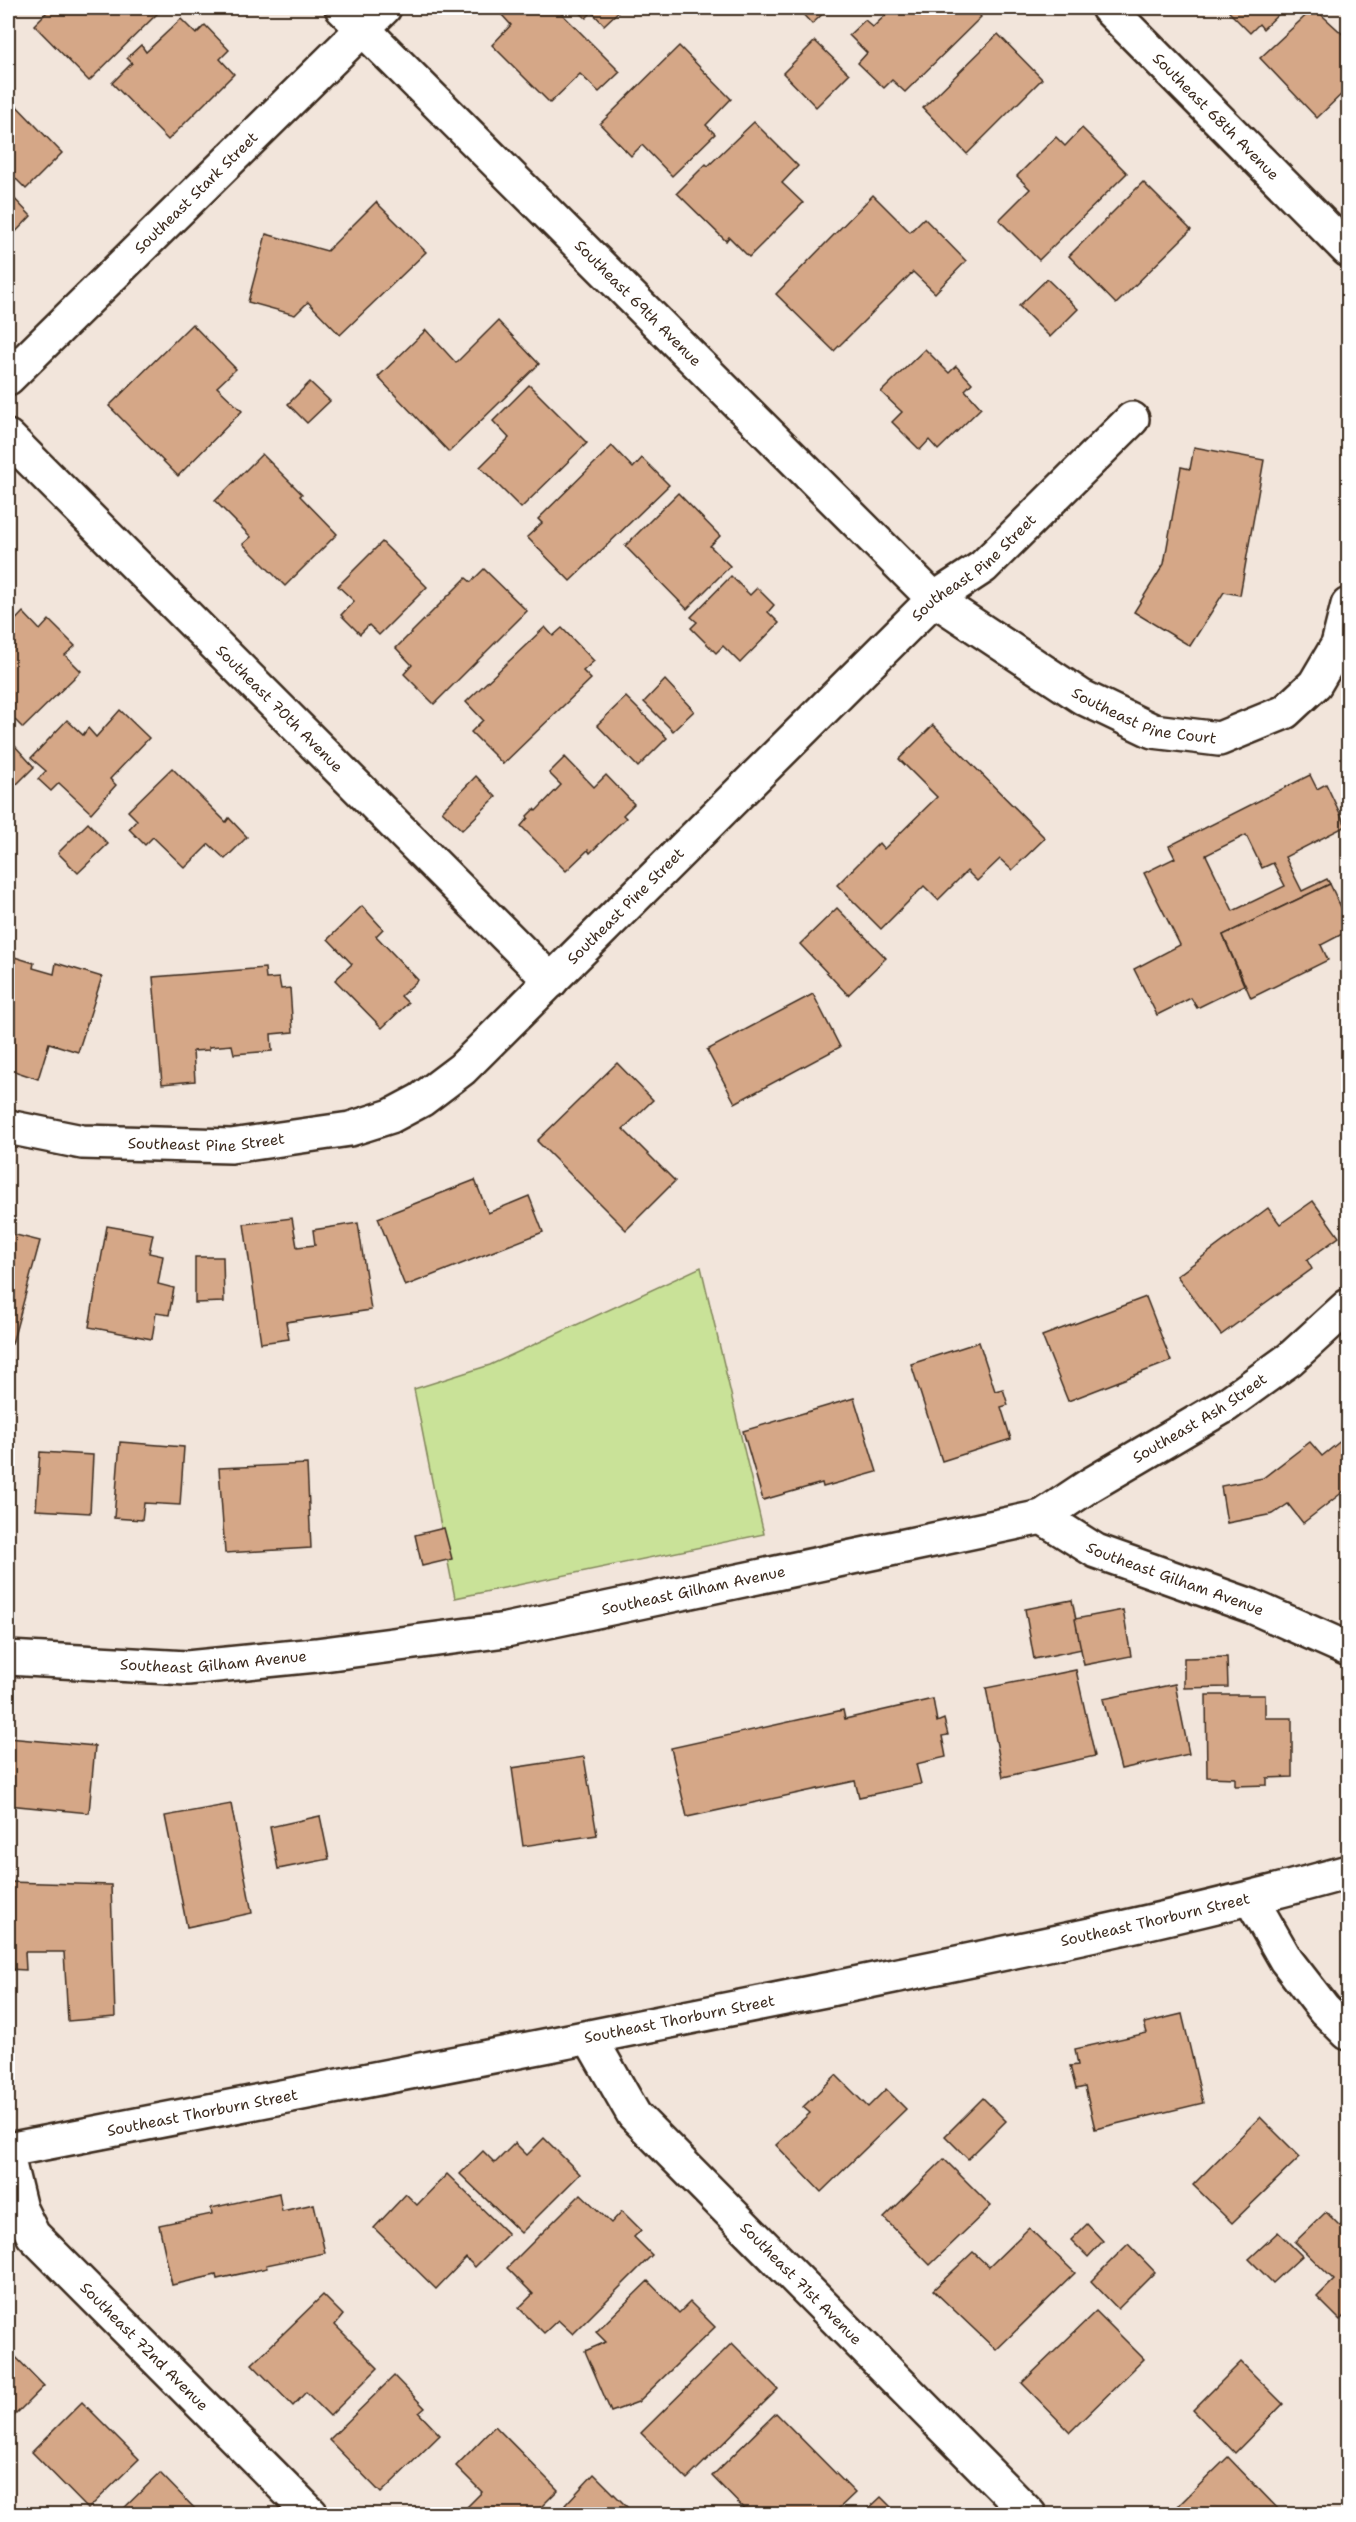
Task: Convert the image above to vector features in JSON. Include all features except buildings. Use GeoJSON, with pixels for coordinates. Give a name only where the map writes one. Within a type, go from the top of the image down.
{"type":"FeatureCollection","features":[{"type":"Feature","properties":{"kind":"street","name":"Southeast 68th Avenue"},"geometry":{"type":"LineString","coordinates":[[1108,8],[1348,250]]}},
{"type":"Feature","properties":{"kind":"street","name":"Southeast Stark Street"},"geometry":{"type":"LineString","coordinates":[[8,378],[363,14]]}},
{"type":"Feature","properties":{"kind":"street","name":"Southeast 69th Avenue"},"geometry":{"type":"LineString","coordinates":[[363,14],[934,598]]}},
{"type":"Feature","properties":{"kind":"street","name":"Southeast Pine Street"},"geometry":{"type":"LineString","coordinates":[[8,1127],[82,1142],[231,1146],[350,1129],[391,1116],[421,1100],[462,1069],[934,598],[983,567],[1132,419]]}},
{"type":"Feature","properties":{"kind":"street","name":"Southeast 70th Avenue"},"geometry":{"type":"LineString","coordinates":[[8,437],[551,981]]}},
{"type":"Feature","properties":{"kind":"street","name":"Southeast Pine Court"},"geometry":{"type":"LineString","coordinates":[[934,598],[1082,697],[1153,731],[1219,739],[1285,711],[1315,684],[1338,645],[1348,605]]}},
{"type":"Feature","properties":{"kind":"street","name":"Southeast Ash Street"},"geometry":{"type":"LineString","coordinates":[[1042,1517],[1090,1485],[1226,1405],[1290,1359],[1348,1306]]}},
{"type":"Feature","properties":{"kind":"street","name":"Southeast Gilham Avenue"},"geometry":{"type":"LineString","coordinates":[[8,1658],[198,1668],[506,1630],[1042,1517],[1096,1551],[1243,1603],[1348,1649]]}},
{"type":"Feature","properties":{"kind":"street","name":"Southeast Thorburn Street"},"geometry":{"type":"LineString","coordinates":[[8,2150],[590,2038],[997,1954],[1251,1899],[1348,1872]]}},
{"type":"Feature","properties":{"kind":"street"},"geometry":{"type":"LineString","coordinates":[[1251,1899],[1286,1960],[1324,2009],[1348,2033]]}},
{"type":"Feature","properties":{"kind":"street","name":"Southeast 71st Avenue"},"geometry":{"type":"LineString","coordinates":[[590,2038],[634,2115],[1029,2514]]}},
{"type":"Feature","properties":{"kind":"street","name":"Southeast 72nd Avenue"},"geometry":{"type":"LineString","coordinates":[[8,2160],[20,2209],[33,2235],[311,2514]]}},
{"type":"Feature","properties":{"kind":"green space"},"geometry":{"type":"Polygon","coordinates":[[[701,1267],[764,1534],[455,1598],[414,1389],[490,1365],[701,1267]]]}}]}
